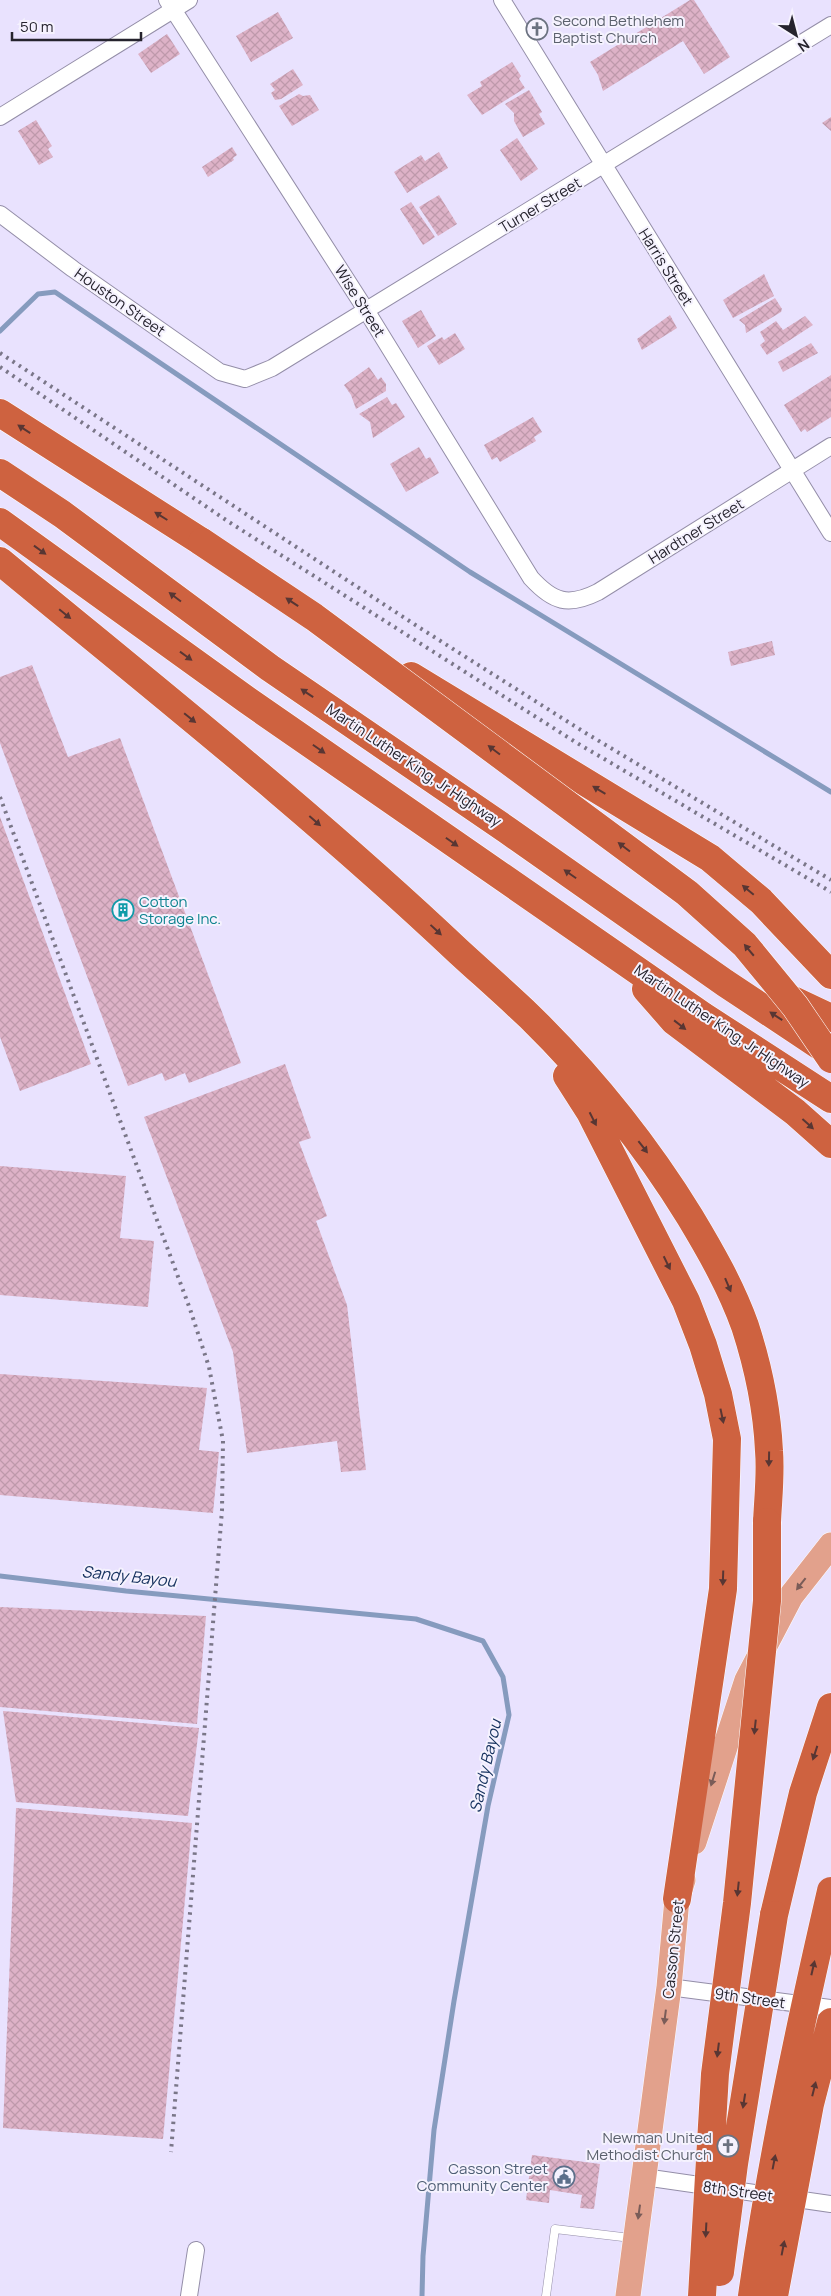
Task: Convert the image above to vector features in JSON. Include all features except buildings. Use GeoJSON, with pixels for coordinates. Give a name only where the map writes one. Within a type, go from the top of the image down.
{"type":"FeatureCollection","features":[{"type":"Feature","properties":{"kind":"highway"},"geometry":{"type":"LineString","coordinates":[[0,414],[202,542],[314,617],[710,858],[761,901],[802,941],[831,975]]}},
{"type":"Feature","properties":{"kind":"highway","name":"Martin Luther King, Jr Highway"},"geometry":{"type":"LineString","coordinates":[[0,473],[62,514],[270,668],[726,983],[831,1053]]}},
{"type":"Feature","properties":{"kind":"highway","name":"Martin Luther King, Jr Highway"},"geometry":{"type":"LineString","coordinates":[[0,522],[247,700],[703,1016],[831,1099]]}},
{"type":"Feature","properties":{"kind":"highway"},"geometry":{"type":"LineString","coordinates":[[0,561],[302,810],[412,906],[531,1018],[613,1108],[660,1169],[722,1272],[744,1323],[759,1372],[770,1453],[767,1522],[767,1602],[737,1903],[716,2074],[702,2296]]}},
{"type":"Feature","properties":{"kind":"highway"},"geometry":{"type":"LineString","coordinates":[[314,617],[687,894],[745,945],[795,1006],[831,1059]]}},
{"type":"Feature","properties":{"kind":"highway"},"geometry":{"type":"LineString","coordinates":[[594,891],[773,990],[831,1018]]}},
{"type":"Feature","properties":{"kind":"highway"},"geometry":{"type":"LineString","coordinates":[[611,951],[674,1021],[795,1112],[831,1144]]}},
{"type":"Feature","properties":{"kind":"highway"},"geometry":{"type":"LineString","coordinates":[[531,1018],[590,1112],[686,1301],[718,1394],[727,1439],[723,1589],[677,1898]]}},
{"type":"Feature","properties":{"kind":"highway"},"geometry":{"type":"LineString","coordinates":[[717,2296],[734,2164],[774,1915],[803,1793],[831,1707]]}},
{"type":"Feature","properties":{"kind":"highway"},"geometry":{"type":"LineString","coordinates":[[752,2296],[763,2219],[796,2047],[831,1891]]}},
{"type":"Feature","properties":{"kind":"highway"},"geometry":{"type":"LineString","coordinates":[[774,2296],[810,2104],[831,2022]]}},
{"type":"Feature","properties":{"kind":"main road","name":"Casson Street"},"geometry":{"type":"LineString","coordinates":[[628,2296],[669,1987],[677,1898],[718,1762],[747,1680],[792,1596],[831,1545]]}},
{"type":"Feature","properties":{"kind":"street"},"geometry":{"type":"LineString","coordinates":[[0,117],[170,5],[189,0]]}},
{"type":"Feature","properties":{"kind":"street","name":"Harris Street"},"geometry":{"type":"LineString","coordinates":[[502,0],[831,533]]}},
{"type":"Feature","properties":{"kind":"street","name":"Wise Street"},"geometry":{"type":"LineString","coordinates":[[170,5],[366,310],[531,578],[542,590],[556,599]]}},
{"type":"Feature","properties":{"kind":"street","name":"Turner Street"},"geometry":{"type":"LineString","coordinates":[[246,379],[272,368],[831,25]]}},
{"type":"Feature","properties":{"kind":"street","name":"Houston Street"},"geometry":{"type":"LineString","coordinates":[[0,214],[73,269],[220,372],[246,379]]}},
{"type":"Feature","properties":{"kind":"street","name":"Hardtner Street"},"geometry":{"type":"LineString","coordinates":[[556,599],[570,601],[583,599],[598,592],[831,446]]}},
{"type":"Feature","properties":{"kind":"street","name":"9th Street"},"geometry":{"type":"LineString","coordinates":[[669,1987],[831,2008]]}},
{"type":"Feature","properties":{"kind":"street","name":"8th Street"},"geometry":{"type":"LineString","coordinates":[[644,2177],[831,2204]]}},
{"type":"Feature","properties":{"kind":"street"},"geometry":{"type":"LineString","coordinates":[[189,2296],[196,2250]]}},
{"type":"Feature","properties":{"kind":"lane"},"geometry":{"type":"LineString","coordinates":[[546,2296],[555,2229],[636,2239]]}},
{"type":"Feature","properties":{"kind":"waterway"},"geometry":{"type":"LineString","coordinates":[[0,331],[38,294],[55,292],[470,572],[831,792]]}},
{"type":"Feature","properties":{"kind":"waterway","name":"Sandy Bayou"},"geometry":{"type":"LineString","coordinates":[[0,1576],[126,1591],[416,1619],[483,1641],[503,1677],[509,1715],[488,1806],[434,2130],[423,2256],[422,2296]]}},
{"type":"Feature","properties":{"kind":"railway"},"geometry":{"type":"LineString","coordinates":[[0,353],[420,628],[584,732],[831,880]]}},
{"type":"Feature","properties":{"kind":"railway"},"geometry":{"type":"LineString","coordinates":[[0,367],[229,522],[577,743],[831,892]]}},
{"type":"Feature","properties":{"kind":"railway"},"geometry":{"type":"LineString","coordinates":[[0,797],[190,1309],[209,1367],[223,1441],[222,1510],[171,2152]]}},
{"type":"Feature","properties":{"kind":"place","name":"Second Bethlehem Baptist Church"},"geometry":{"type":"Point","coordinates":[537,29]}},
{"type":"Feature","properties":{"kind":"place","name":"Cotton Storage Inc."},"geometry":{"type":"Point","coordinates":[123,910]}},
{"type":"Feature","properties":{"kind":"place","name":"Newman United Methodist Church"},"geometry":{"type":"Point","coordinates":[728,2146]}},
{"type":"Feature","properties":{"kind":"place","name":"Casson Street Community Center"},"geometry":{"type":"Point","coordinates":[564,2177]}}]}
